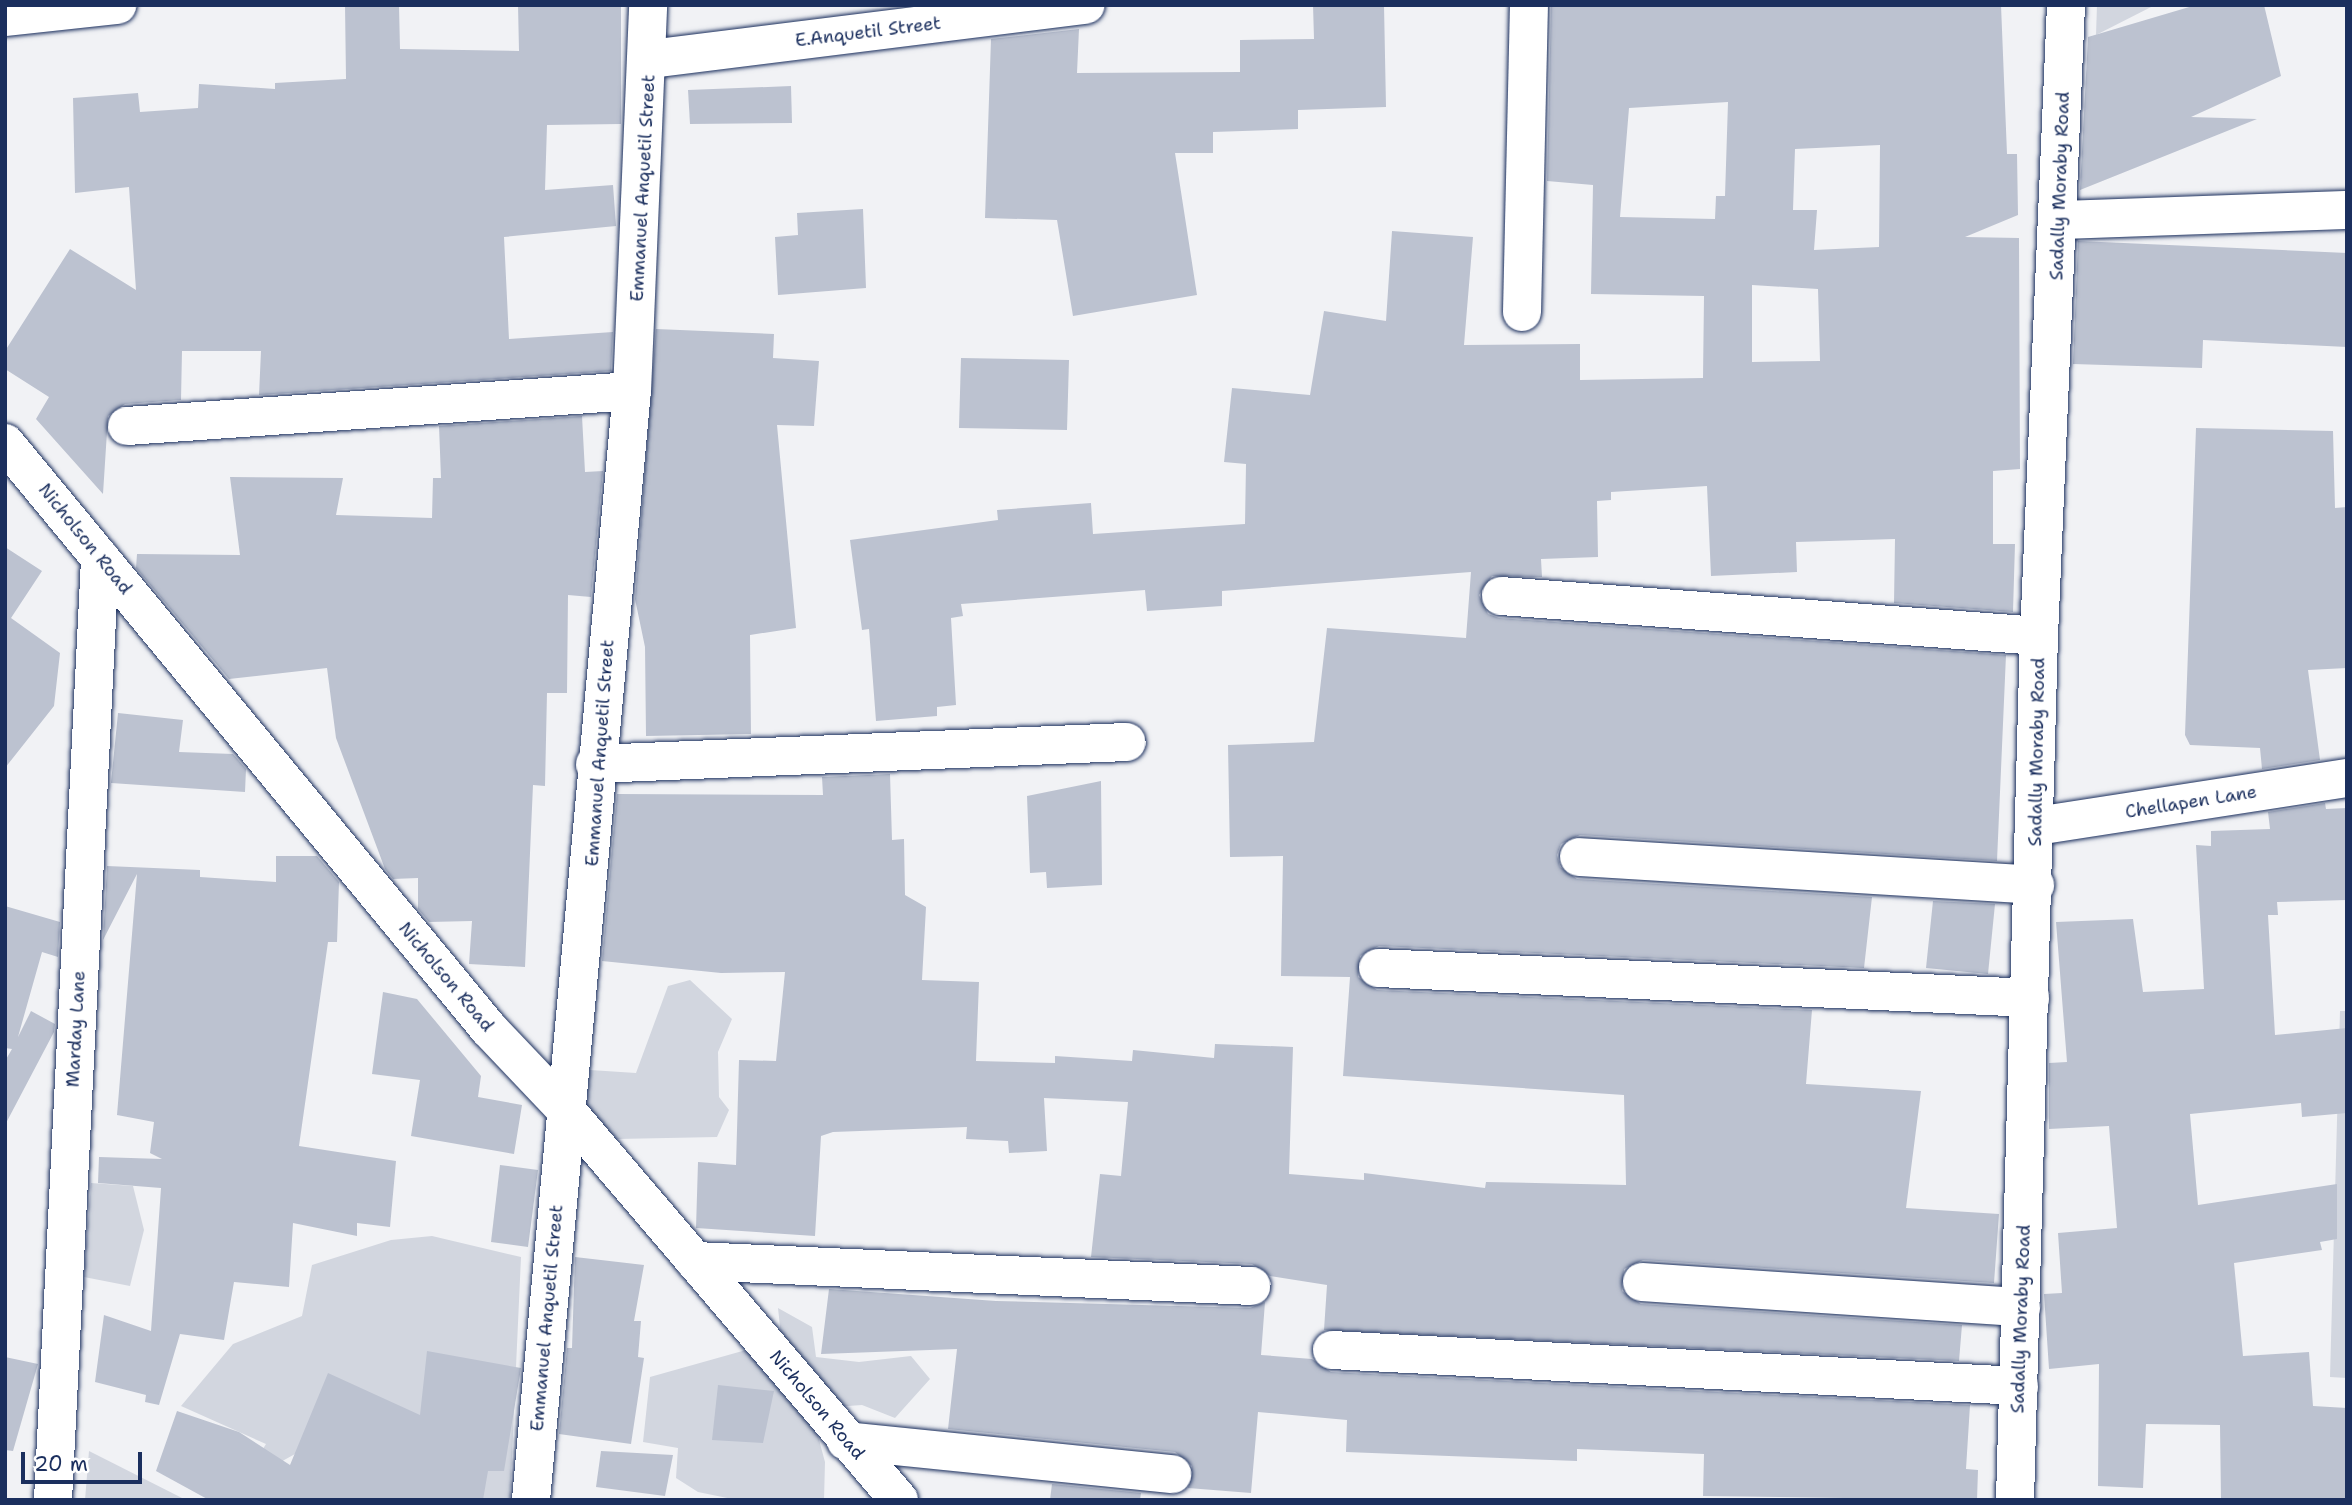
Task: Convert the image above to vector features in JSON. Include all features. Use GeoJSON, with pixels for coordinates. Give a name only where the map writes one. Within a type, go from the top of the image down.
{"type":"FeatureCollection","features":[{"type":"Feature","properties":{"kind":"street"},"geometry":{"type":"LineString","coordinates":[[5,17],[117,5]]}},
{"type":"Feature","properties":{"kind":"street","name":"Emmanuel Anquetil Street"},"geometry":{"type":"LineString","coordinates":[[531,1500],[565,1110],[592,877],[596,764],[632,391],[650,59],[648,5]]}},
{"type":"Feature","properties":{"kind":"street","name":"E.Anquetil Street"},"geometry":{"type":"LineString","coordinates":[[650,59],[1086,5]]}},
{"type":"Feature","properties":{"kind":"street"},"geometry":{"type":"LineString","coordinates":[[1522,312],[1529,5]]}},
{"type":"Feature","properties":{"kind":"street","name":"Sadally Moraby Road"},"geometry":{"type":"LineString","coordinates":[[2015,1500],[2035,885],[2039,636],[2060,220],[2066,5]]}},
{"type":"Feature","properties":{"kind":"street"},"geometry":{"type":"LineString","coordinates":[[2060,220],[2347,210]]}},
{"type":"Feature","properties":{"kind":"street"},"geometry":{"type":"LineString","coordinates":[[127,426],[632,391]]}},
{"type":"Feature","properties":{"kind":"street","name":"Nicholson Road"},"geometry":{"type":"LineString","coordinates":[[5,443],[489,1029],[565,1110],[899,1500]]}},
{"type":"Feature","properties":{"kind":"street","name":"Marday Lane"},"geometry":{"type":"LineString","coordinates":[[53,1500],[100,558]]}},
{"type":"Feature","properties":{"kind":"street"},"geometry":{"type":"LineString","coordinates":[[1501,596],[2039,636]]}},
{"type":"Feature","properties":{"kind":"street"},"geometry":{"type":"LineString","coordinates":[[596,764],[1127,742]]}},
{"type":"Feature","properties":{"kind":"street","name":"Chellapen Lane"},"geometry":{"type":"LineString","coordinates":[[2036,826],[2347,778]]}},
{"type":"Feature","properties":{"kind":"street"},"geometry":{"type":"LineString","coordinates":[[1579,857],[2035,885]]}},
{"type":"Feature","properties":{"kind":"street"},"geometry":{"type":"LineString","coordinates":[[1378,968],[2030,998]]}},
{"type":"Feature","properties":{"kind":"street"},"geometry":{"type":"LineString","coordinates":[[695,1261],[1251,1286]]}},
{"type":"Feature","properties":{"kind":"street"},"geometry":{"type":"LineString","coordinates":[[1642,1282],[2021,1307]]}},
{"type":"Feature","properties":{"kind":"street"},"geometry":{"type":"LineString","coordinates":[[1332,1350],[2019,1386]]}},
{"type":"Feature","properties":{"kind":"street"},"geometry":{"type":"LineString","coordinates":[[846,1441],[1172,1474]]}},
{"type":"Feature","properties":{"kind":"shaded area"},"geometry":{"type":"Polygon","coordinates":[[[2097,5],[2155,5],[2096,35],[2097,5]]]}},
{"type":"Feature","properties":{"kind":"shaded area"},"geometry":{"type":"Polygon","coordinates":[[[690,980],[732,1019],[718,1052],[719,1097],[729,1110],[717,1137],[617,1139],[585,1109],[590,1070],[636,1073],[668,986],[690,980]]]}},
{"type":"Feature","properties":{"kind":"shaded area"},"geometry":{"type":"Polygon","coordinates":[[[2340,1011],[2347,1011],[2347,1378],[2330,1377],[2340,1011]]]}},
{"type":"Feature","properties":{"kind":"shaded area"},"geometry":{"type":"Polygon","coordinates":[[[91,1183],[133,1186],[144,1230],[130,1286],[84,1277],[91,1183]]]}},
{"type":"Feature","properties":{"kind":"shaded area"},"geometry":{"type":"Polygon","coordinates":[[[432,1236],[521,1257],[510,1500],[366,1500],[295,1454],[241,1484],[266,1444],[181,1406],[233,1344],[302,1316],[312,1265],[391,1240],[432,1236]]]}},
{"type":"Feature","properties":{"kind":"shaded area"},"geometry":{"type":"Polygon","coordinates":[[[778,1308],[812,1327],[816,1357],[859,1362],[911,1356],[930,1379],[895,1418],[862,1405],[834,1407],[781,1336],[778,1308]]]}},
{"type":"Feature","properties":{"kind":"shaded area"},"geometry":{"type":"Polygon","coordinates":[[[746,1350],[812,1414],[825,1462],[824,1500],[737,1500],[698,1492],[676,1478],[678,1448],[643,1442],[650,1377],[746,1350]]]}},
{"type":"Feature","properties":{"kind":"shaded area"},"geometry":{"type":"Polygon","coordinates":[[[89,1451],[186,1500],[85,1500],[89,1451]]]}},
{"type":"Feature","properties":{"kind":"building"},"geometry":{"type":"Polygon","coordinates":[[[345,5],[399,5],[400,49],[519,51],[518,5],[621,5],[621,124],[547,125],[545,190],[613,185],[616,226],[504,237],[509,339],[613,332],[611,371],[259,395],[261,351],[182,351],[181,400],[125,404],[108,416],[103,494],[36,419],[49,397],[5,369],[5,351],[70,249],[136,290],[129,187],[75,193],[73,98],[138,93],[140,112],[198,108],[199,84],[275,89],[275,83],[346,79],[345,5]]]}},
{"type":"Feature","properties":{"kind":"building"},"geometry":{"type":"Polygon","coordinates":[[[1313,5],[1384,5],[1386,107],[1298,110],[1298,129],[1213,132],[1213,153],[1175,153],[1197,295],[1073,316],[1057,220],[985,218],[991,39],[1079,29],[1077,73],[1240,72],[1240,40],[1314,39],[1313,5]]]}},
{"type":"Feature","properties":{"kind":"building"},"geometry":{"type":"Polygon","coordinates":[[[1551,5],[2001,5],[2007,154],[2017,154],[2018,215],[1965,237],[2019,238],[2020,469],[1993,471],[1993,544],[2015,544],[2013,612],[1894,603],[1895,539],[1796,542],[1797,572],[1711,576],[1707,486],[1611,492],[1611,500],[1597,501],[1598,557],[1541,559],[1542,577],[1492,576],[1479,595],[1488,614],[1499,618],[2006,655],[1997,861],[1580,835],[1561,844],[1557,855],[1560,867],[1577,879],[1872,897],[1864,968],[1379,946],[1360,956],[1358,977],[1377,990],[1812,1010],[1806,1084],[1921,1091],[1906,1208],[1999,1214],[1994,1283],[1643,1260],[1624,1269],[1622,1291],[1641,1304],[1962,1325],[1959,1361],[1324,1330],[1327,1285],[1270,1276],[1252,1264],[1091,1257],[1100,1174],[1121,1176],[1128,1102],[1044,1098],[1047,1151],[1009,1153],[1008,1141],[966,1139],[967,1127],[833,1132],[821,1136],[815,1236],[696,1228],[698,1162],[736,1165],[739,1060],[776,1061],[785,972],[721,973],[602,961],[617,794],[823,795],[822,777],[890,774],[892,840],[904,839],[905,895],[926,907],[922,980],[979,982],[976,1061],[1055,1063],[1055,1056],[1132,1061],[1133,1050],[1214,1058],[1215,1044],[1293,1047],[1289,1174],[1364,1180],[1364,1173],[1485,1188],[1486,1182],[1626,1185],[1624,1095],[1343,1076],[1350,977],[1281,976],[1283,856],[1230,857],[1228,745],[1314,742],[1327,628],[1466,638],[1471,572],[1222,591],[1222,606],[1147,611],[1145,590],[961,604],[963,616],[951,618],[956,705],[937,707],[937,716],[876,721],[869,629],[862,630],[850,540],[998,520],[997,510],[1091,503],[1093,534],[1245,524],[1246,464],[1224,462],[1232,388],[1310,395],[1324,311],[1386,321],[1392,231],[1473,237],[1464,345],[1580,344],[1580,380],[1703,378],[1704,296],[1591,294],[1593,185],[1547,181],[1551,5]],[[1728,102],[1629,108],[1620,217],[1715,219],[1716,196],[1725,196],[1728,102]],[[1880,145],[1795,149],[1793,210],[1817,210],[1814,250],[1879,247],[1880,145]],[[1752,285],[1752,362],[1820,361],[1818,289],[1752,285]]]}},
{"type":"Feature","properties":{"kind":"building"},"geometry":{"type":"Polygon","coordinates":[[[2196,5],[2264,5],[2281,76],[2191,117],[2257,119],[2080,190],[2088,37],[2196,5]]]}},
{"type":"Feature","properties":{"kind":"building"},"geometry":{"type":"Polygon","coordinates":[[[791,86],[792,123],[690,124],[688,90],[791,86]]]}},
{"type":"Feature","properties":{"kind":"building"},"geometry":{"type":"Polygon","coordinates":[[[863,209],[866,288],[778,295],[775,237],[798,235],[797,213],[863,209]]]}},
{"type":"Feature","properties":{"kind":"building"},"geometry":{"type":"Polygon","coordinates":[[[2078,241],[2347,253],[2347,347],[2203,340],[2202,368],[2073,364],[2078,241]]]}},
{"type":"Feature","properties":{"kind":"building"},"geometry":{"type":"Polygon","coordinates":[[[656,329],[774,334],[773,358],[819,361],[814,426],[777,425],[796,628],[750,635],[751,734],[646,736],[645,647],[635,599],[656,329]]]}},
{"type":"Feature","properties":{"kind":"building"},"geometry":{"type":"Polygon","coordinates":[[[961,358],[1069,360],[1067,430],[959,428],[961,358]]]}},
{"type":"Feature","properties":{"kind":"building"},"geometry":{"type":"Polygon","coordinates":[[[582,416],[585,472],[603,471],[591,597],[568,595],[567,693],[547,693],[545,786],[533,785],[525,967],[469,964],[472,921],[429,922],[418,909],[418,878],[393,879],[385,869],[336,738],[327,668],[229,679],[136,568],[137,554],[240,555],[230,477],[343,478],[336,515],[432,518],[433,478],[441,478],[439,426],[582,416]]]}},
{"type":"Feature","properties":{"kind":"building"},"geometry":{"type":"Polygon","coordinates":[[[2196,428],[2333,431],[2335,508],[2347,507],[2347,668],[2308,670],[2320,760],[2262,769],[2260,748],[2190,745],[2185,735],[2196,428]]]}},
{"type":"Feature","properties":{"kind":"building"},"geometry":{"type":"Polygon","coordinates":[[[5,547],[42,571],[11,618],[60,653],[54,706],[5,768],[5,547]]]}},
{"type":"Feature","properties":{"kind":"building"},"geometry":{"type":"Polygon","coordinates":[[[118,713],[183,720],[179,752],[233,754],[246,769],[245,792],[111,783],[118,713]]]}},
{"type":"Feature","properties":{"kind":"building"},"geometry":{"type":"Polygon","coordinates":[[[1101,781],[1102,885],[1047,888],[1046,872],[1030,873],[1027,796],[1101,781]]]}},
{"type":"Feature","properties":{"kind":"building"},"geometry":{"type":"Polygon","coordinates":[[[2325,803],[2326,809],[2347,808],[2347,900],[2277,902],[2278,915],[2268,915],[2275,1035],[2347,1028],[2347,1113],[2302,1117],[2301,1103],[2190,1114],[2198,1205],[2337,1184],[2337,1239],[2320,1242],[2322,1250],[2234,1263],[2243,1356],[2309,1352],[2313,1406],[2347,1408],[2347,1500],[2221,1500],[2220,1425],[2146,1424],[2143,1488],[2098,1486],[2099,1364],[2049,1369],[2044,1294],[2062,1293],[2058,1233],[2117,1228],[2109,1126],[2049,1129],[2049,1063],[2067,1062],[2056,922],[2133,919],[2143,992],[2204,989],[2196,845],[2211,846],[2211,831],[2270,829],[2268,812],[2325,803]]]}},
{"type":"Feature","properties":{"kind":"building"},"geometry":{"type":"Polygon","coordinates":[[[276,856],[317,856],[339,882],[337,942],[328,942],[299,1146],[396,1161],[390,1227],[357,1223],[357,1236],[293,1223],[289,1287],[234,1282],[224,1340],[180,1334],[159,1405],[145,1402],[146,1395],[95,1382],[104,1315],[151,1331],[161,1188],[98,1183],[99,1157],[162,1159],[150,1153],[154,1122],[117,1115],[137,874],[103,940],[107,866],[200,870],[200,877],[276,882],[276,856]]]}},
{"type":"Feature","properties":{"kind":"building"},"geometry":{"type":"Polygon","coordinates":[[[1933,901],[1995,904],[1988,974],[1926,968],[1933,901]]]}},
{"type":"Feature","properties":{"kind":"building"},"geometry":{"type":"Polygon","coordinates":[[[5,906],[60,922],[58,957],[42,952],[18,1037],[31,1011],[55,1024],[54,1032],[5,1125],[5,1061],[12,1049],[5,1048],[5,906]]]}},
{"type":"Feature","properties":{"kind":"building"},"geometry":{"type":"Polygon","coordinates":[[[383,992],[417,999],[481,1076],[478,1097],[522,1105],[514,1154],[411,1136],[420,1080],[372,1074],[383,992]]]}},
{"type":"Feature","properties":{"kind":"building"},"geometry":{"type":"Polygon","coordinates":[[[500,1165],[538,1170],[528,1247],[491,1242],[500,1165]]]}},
{"type":"Feature","properties":{"kind":"building"},"geometry":{"type":"Polygon","coordinates":[[[575,1257],[644,1265],[634,1321],[641,1321],[638,1357],[644,1358],[631,1444],[559,1434],[567,1348],[572,1348],[575,1257]]]}},
{"type":"Feature","properties":{"kind":"building"},"geometry":{"type":"Polygon","coordinates":[[[829,1289],[996,1301],[1250,1308],[1265,1302],[1261,1355],[1312,1359],[1331,1372],[1970,1405],[1966,1469],[1978,1470],[1977,1500],[1703,1496],[1704,1454],[1577,1449],[1577,1461],[1346,1452],[1347,1420],[1258,1412],[1251,1493],[1188,1488],[1192,1466],[1175,1452],[948,1429],[957,1349],[821,1354],[829,1289]]]}},
{"type":"Feature","properties":{"kind":"building"},"geometry":{"type":"Polygon","coordinates":[[[427,1351],[521,1368],[504,1471],[488,1471],[483,1500],[209,1500],[156,1471],[177,1411],[239,1432],[290,1465],[328,1373],[420,1415],[427,1351]]]}},
{"type":"Feature","properties":{"kind":"building"},"geometry":{"type":"Polygon","coordinates":[[[5,1357],[38,1364],[13,1451],[5,1450],[5,1357]]]}},
{"type":"Feature","properties":{"kind":"building"},"geometry":{"type":"Polygon","coordinates":[[[718,1385],[774,1391],[763,1443],[712,1440],[718,1385]]]}},
{"type":"Feature","properties":{"kind":"building"},"geometry":{"type":"Polygon","coordinates":[[[601,1451],[673,1455],[665,1496],[596,1487],[601,1451]]]}},
{"type":"Feature","properties":{"kind":"building"},"geometry":{"type":"Polygon","coordinates":[[[1052,1484],[1141,1493],[1140,1500],[1050,1500],[1052,1484]]]}}]}
